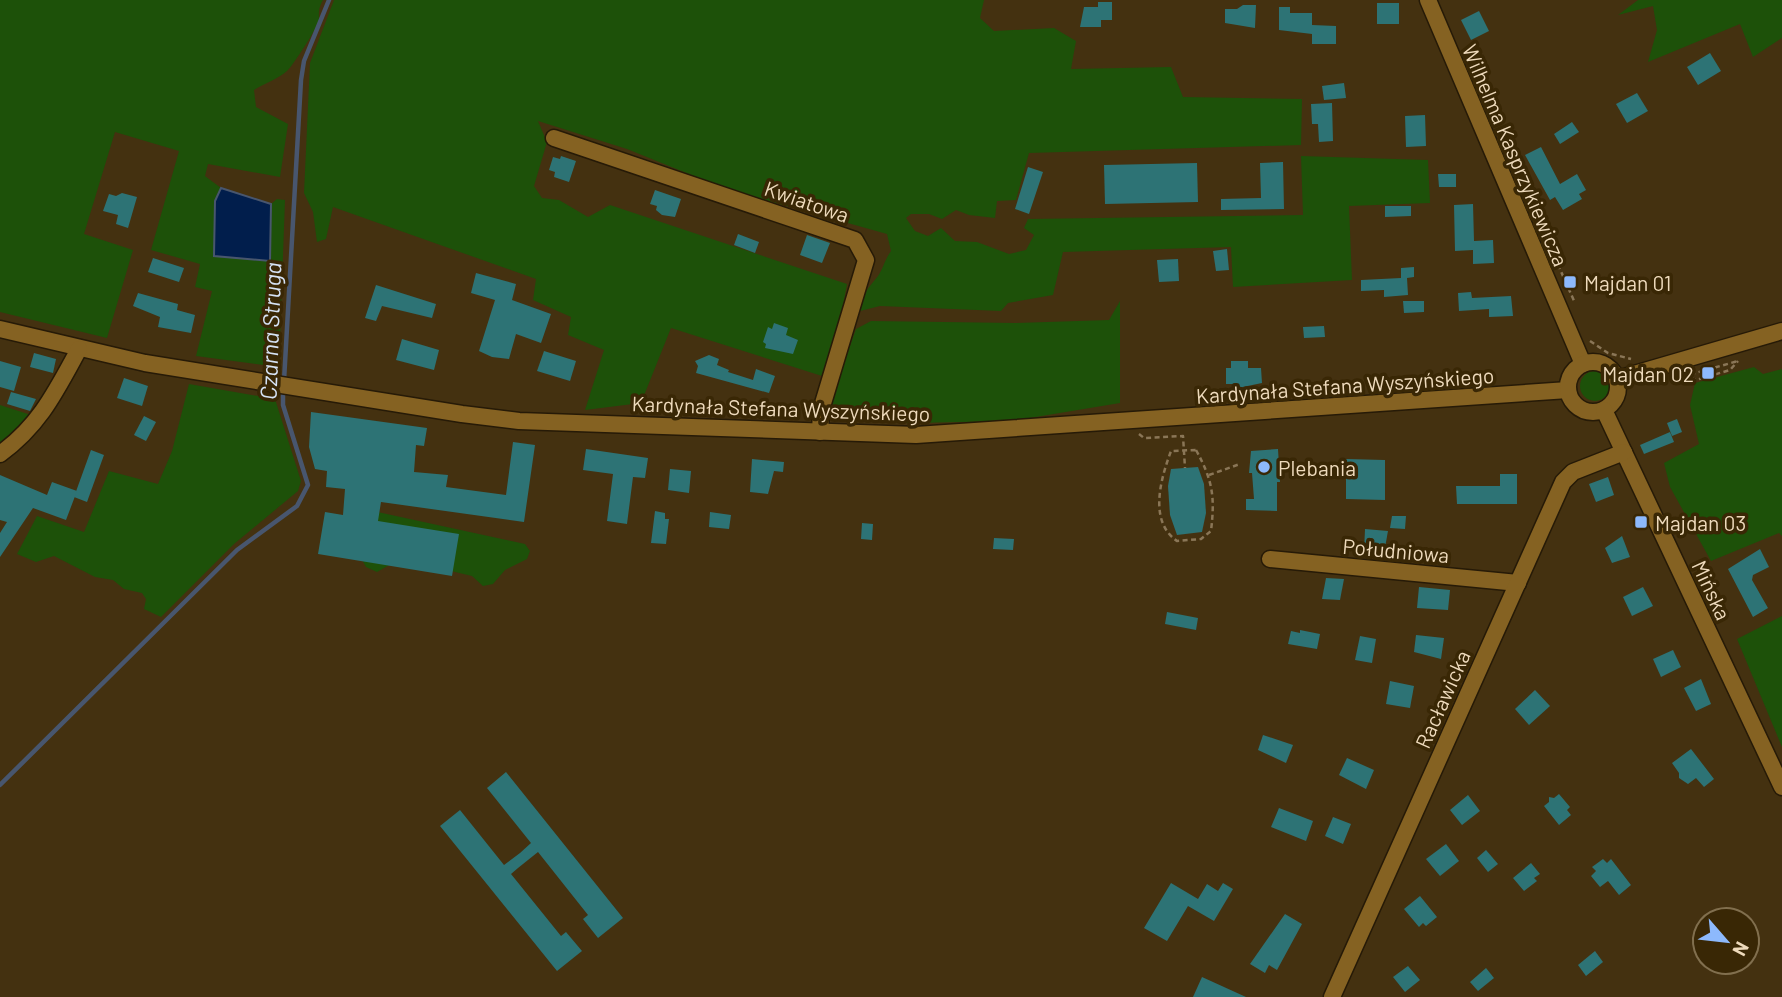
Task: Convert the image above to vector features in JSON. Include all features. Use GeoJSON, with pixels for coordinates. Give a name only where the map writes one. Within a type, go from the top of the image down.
{"type":"FeatureCollection","features":[{"type":"Feature","properties":{"kind":"street","name":"Wilhelma Kasprzykiewicza"},"geometry":{"type":"LineString","coordinates":[[1428,0],[1583,364]]}},
{"type":"Feature","properties":{"kind":"street","name":"Kwiatowa"},"geometry":{"type":"LineString","coordinates":[[554,138],[855,240],[866,260],[821,410],[820,432]]}},
{"type":"Feature","properties":{"kind":"street","name":"Kardynała Stefana Wyszyńskiego"},"geometry":{"type":"LineString","coordinates":[[0,329],[145,363],[519,421],[916,435],[1087,430],[1569,390]]}},
{"type":"Feature","properties":{"kind":"street"},"geometry":{"type":"LineString","coordinates":[[1617,379],[1782,331]]}},
{"type":"Feature","properties":{"kind":"street"},"geometry":{"type":"LineString","coordinates":[[0,454],[19,440],[45,412],[79,349]]}},
{"type":"Feature","properties":{"kind":"street"},"geometry":{"type":"LineString","coordinates":[[1600,363],[1613,372],[1617,379],[1617,397],[1604,410],[1586,411],[1577,406],[1569,390],[1572,374],[1583,364],[1600,363]]}},
{"type":"Feature","properties":{"kind":"street","name":"Mińska"},"geometry":{"type":"LineString","coordinates":[[1604,410],[1782,787]]}},
{"type":"Feature","properties":{"kind":"street","name":"Racławicka"},"geometry":{"type":"LineString","coordinates":[[1332,997],[1563,482],[1573,472],[1624,452]]}},
{"type":"Feature","properties":{"kind":"street","name":"Południowa"},"geometry":{"type":"LineString","coordinates":[[1270,559],[1518,583]]}},
{"type":"Feature","properties":{"kind":"path"},"geometry":{"type":"LineString","coordinates":[[1689,377],[1738,361]]}},
{"type":"Feature","properties":{"kind":"path"},"geometry":{"type":"LineString","coordinates":[[1183,439],[1185,468]]}},
{"type":"Feature","properties":{"kind":"path"},"geometry":{"type":"LineString","coordinates":[[1184,450],[1196,450],[1209,475],[1214,503],[1211,531],[1200,539],[1177,541],[1168,535],[1161,517],[1159,492],[1171,451],[1184,450]]}},
{"type":"Feature","properties":{"kind":"path"},"geometry":{"type":"LineString","coordinates":[[1209,475],[1240,464]]}},
{"type":"Feature","properties":{"kind":"green space"},"geometry":{"type":"Polygon","coordinates":[[[0,0],[323,0],[318,24],[290,68],[254,90],[256,107],[288,124],[280,177],[208,164],[205,176],[221,188],[215,201],[214,256],[270,261],[271,204],[277,199],[285,200],[279,367],[196,356],[212,291],[195,287],[200,264],[151,250],[179,151],[115,132],[84,234],[133,250],[107,338],[0,312],[0,0]]]}},
{"type":"Feature","properties":{"kind":"green space"},"geometry":{"type":"Polygon","coordinates":[[[334,0],[984,0],[980,18],[994,31],[1054,28],[1076,41],[1071,69],[1171,67],[1183,97],[1302,99],[1301,145],[1029,153],[1016,200],[997,201],[995,218],[969,215],[956,210],[942,219],[929,214],[911,214],[906,218],[915,231],[928,236],[941,228],[955,241],[977,242],[1009,254],[1026,250],[1034,235],[1024,228],[1028,219],[1303,215],[1301,156],[1428,160],[1430,203],[1349,206],[1352,280],[1233,287],[1231,247],[1063,252],[1053,295],[1008,303],[1001,311],[880,306],[860,311],[863,296],[880,273],[891,251],[887,234],[726,189],[627,149],[538,121],[547,142],[534,186],[542,198],[559,200],[588,217],[610,205],[847,284],[842,311],[822,376],[671,328],[641,403],[585,410],[604,350],[568,335],[571,317],[533,300],[536,279],[333,207],[326,239],[317,242],[313,212],[304,193],[310,63],[334,0]]]}},
{"type":"Feature","properties":{"kind":"green space"},"geometry":{"type":"Polygon","coordinates":[[[1638,0],[1782,0],[1782,38],[1753,57],[1740,24],[1648,62],[1657,30],[1653,6],[1618,15],[1638,0]]]}},
{"type":"Feature","properties":{"kind":"green space"},"geometry":{"type":"Polygon","coordinates":[[[1120,301],[1120,403],[1011,421],[913,423],[824,419],[856,329],[871,321],[1015,323],[1109,320],[1120,301]]]}},
{"type":"Feature","properties":{"kind":"green space"},"geometry":{"type":"Polygon","coordinates":[[[1754,367],[1763,374],[1782,369],[1782,536],[1779,533],[1711,561],[1670,487],[1664,463],[1699,444],[1690,405],[1695,383],[1754,367]]]}},
{"type":"Feature","properties":{"kind":"green space"},"geometry":{"type":"Polygon","coordinates":[[[1595,371],[1606,375],[1610,386],[1606,397],[1595,401],[1584,397],[1580,386],[1584,375],[1595,371]]]}},
{"type":"Feature","properties":{"kind":"green space"},"geometry":{"type":"Polygon","coordinates":[[[189,384],[275,399],[301,481],[298,491],[234,544],[161,617],[144,609],[146,599],[142,593],[124,589],[113,580],[95,577],[54,556],[36,562],[17,554],[37,516],[84,532],[109,471],[158,484],[172,451],[189,384]]]}},
{"type":"Feature","properties":{"kind":"green space"},"geometry":{"type":"Polygon","coordinates":[[[0,405],[31,415],[0,444],[0,405]]]}},
{"type":"Feature","properties":{"kind":"green space"},"geometry":{"type":"Polygon","coordinates":[[[373,511],[525,544],[530,551],[527,559],[505,570],[493,584],[483,586],[472,576],[400,559],[377,572],[366,567],[361,558],[373,511]]]}},
{"type":"Feature","properties":{"kind":"green space"},"geometry":{"type":"Polygon","coordinates":[[[1782,616],[1782,747],[1737,639],[1782,616]]]}},
{"type":"Feature","properties":{"kind":"water"},"geometry":{"type":"Polygon","coordinates":[[[221,188],[271,204],[270,261],[214,256],[215,201],[221,188]]]}},
{"type":"Feature","properties":{"kind":"building"},"geometry":{"type":"Polygon","coordinates":[[[1098,2],[1112,2],[1112,20],[1101,20],[1101,27],[1080,27],[1084,7],[1098,7],[1098,2]]]}},
{"type":"Feature","properties":{"kind":"building"},"geometry":{"type":"Polygon","coordinates":[[[1377,3],[1399,3],[1399,24],[1377,24],[1377,3]]]}},
{"type":"Feature","properties":{"kind":"building"},"geometry":{"type":"Polygon","coordinates":[[[1243,5],[1256,5],[1255,28],[1225,23],[1225,9],[1237,9],[1243,5]]]}},
{"type":"Feature","properties":{"kind":"building"},"geometry":{"type":"Polygon","coordinates":[[[1279,7],[1290,7],[1290,13],[1312,13],[1312,34],[1279,30],[1279,7]]]}},
{"type":"Feature","properties":{"kind":"building"},"geometry":{"type":"Polygon","coordinates":[[[1479,11],[1489,31],[1471,40],[1461,20],[1479,11]]]}},
{"type":"Feature","properties":{"kind":"building"},"geometry":{"type":"Polygon","coordinates":[[[1312,25],[1336,26],[1336,44],[1312,44],[1312,25]]]}},
{"type":"Feature","properties":{"kind":"building"},"geometry":{"type":"Polygon","coordinates":[[[1710,53],[1721,71],[1698,85],[1687,67],[1710,53]]]}},
{"type":"Feature","properties":{"kind":"building"},"geometry":{"type":"Polygon","coordinates":[[[1344,83],[1346,98],[1324,100],[1322,86],[1344,83]]]}},
{"type":"Feature","properties":{"kind":"building"},"geometry":{"type":"Polygon","coordinates":[[[1637,93],[1648,111],[1627,123],[1616,104],[1637,93]]]}},
{"type":"Feature","properties":{"kind":"building"},"geometry":{"type":"Polygon","coordinates":[[[1332,103],[1333,141],[1319,142],[1318,124],[1312,124],[1311,104],[1332,103]]]}},
{"type":"Feature","properties":{"kind":"building"},"geometry":{"type":"Polygon","coordinates":[[[1425,115],[1426,146],[1406,147],[1405,116],[1425,115]]]}},
{"type":"Feature","properties":{"kind":"building"},"geometry":{"type":"Polygon","coordinates":[[[1572,122],[1579,132],[1560,144],[1554,134],[1572,122]]]}},
{"type":"Feature","properties":{"kind":"building"},"geometry":{"type":"Polygon","coordinates":[[[1541,147],[1560,184],[1577,174],[1586,190],[1579,194],[1582,199],[1563,210],[1555,197],[1550,200],[1525,155],[1541,147]]]}},
{"type":"Feature","properties":{"kind":"building"},"geometry":{"type":"Polygon","coordinates":[[[561,156],[576,161],[569,182],[554,177],[555,172],[549,170],[553,157],[560,159],[561,156]]]}},
{"type":"Feature","properties":{"kind":"building"},"geometry":{"type":"Polygon","coordinates":[[[1283,162],[1284,209],[1221,210],[1221,199],[1261,198],[1260,163],[1283,162]]]}},
{"type":"Feature","properties":{"kind":"building"},"geometry":{"type":"Polygon","coordinates":[[[1197,163],[1198,202],[1105,204],[1104,165],[1197,163]]]}},
{"type":"Feature","properties":{"kind":"building"},"geometry":{"type":"Polygon","coordinates":[[[1028,167],[1043,172],[1029,214],[1015,209],[1028,167]]]}},
{"type":"Feature","properties":{"kind":"building"},"geometry":{"type":"Polygon","coordinates":[[[1438,174],[1456,174],[1456,187],[1439,187],[1438,174]]]}},
{"type":"Feature","properties":{"kind":"building"},"geometry":{"type":"Polygon","coordinates":[[[655,190],[681,199],[675,217],[662,215],[656,210],[657,206],[650,204],[655,190]]]}},
{"type":"Feature","properties":{"kind":"building"},"geometry":{"type":"Polygon","coordinates":[[[122,193],[137,197],[128,228],[116,224],[118,215],[103,211],[109,194],[116,196],[122,193]]]}},
{"type":"Feature","properties":{"kind":"building"},"geometry":{"type":"Polygon","coordinates":[[[1473,204],[1474,241],[1493,240],[1494,263],[1473,264],[1473,250],[1455,251],[1454,205],[1473,204]]]}},
{"type":"Feature","properties":{"kind":"building"},"geometry":{"type":"Polygon","coordinates":[[[1385,206],[1411,206],[1411,216],[1385,217],[1385,206]]]}},
{"type":"Feature","properties":{"kind":"building"},"geometry":{"type":"Polygon","coordinates":[[[738,234],[759,242],[755,253],[734,245],[738,234]]]}},
{"type":"Feature","properties":{"kind":"building"},"geometry":{"type":"Polygon","coordinates":[[[807,235],[830,243],[822,263],[800,255],[807,235]]]}},
{"type":"Feature","properties":{"kind":"building"},"geometry":{"type":"Polygon","coordinates":[[[1227,249],[1229,270],[1216,271],[1213,251],[1227,249]]]}},
{"type":"Feature","properties":{"kind":"building"},"geometry":{"type":"Polygon","coordinates":[[[153,258],[184,268],[179,282],[148,272],[153,258]]]}},
{"type":"Feature","properties":{"kind":"building"},"geometry":{"type":"Polygon","coordinates":[[[1178,259],[1179,281],[1159,282],[1157,260],[1178,259]]]}},
{"type":"Feature","properties":{"kind":"building"},"geometry":{"type":"Polygon","coordinates":[[[1414,267],[1414,277],[1407,278],[1408,295],[1384,297],[1384,290],[1361,291],[1361,280],[1401,278],[1401,268],[1414,267]]]}},
{"type":"Feature","properties":{"kind":"building"},"geometry":{"type":"Polygon","coordinates":[[[476,273],[516,284],[512,300],[551,314],[541,343],[516,334],[509,359],[492,357],[479,351],[495,300],[471,293],[476,273]]]}},
{"type":"Feature","properties":{"kind":"building"},"geometry":{"type":"Polygon","coordinates":[[[376,285],[436,304],[432,318],[382,306],[376,321],[365,318],[376,285]]]}},
{"type":"Feature","properties":{"kind":"building"},"geometry":{"type":"Polygon","coordinates":[[[1471,292],[1472,298],[1511,296],[1513,316],[1489,317],[1489,309],[1459,311],[1458,293],[1471,292]]]}},
{"type":"Feature","properties":{"kind":"building"},"geometry":{"type":"Polygon","coordinates":[[[138,293],[178,304],[177,310],[195,315],[191,333],[158,327],[160,317],[133,306],[138,293]]]}},
{"type":"Feature","properties":{"kind":"building"},"geometry":{"type":"Polygon","coordinates":[[[1403,301],[1424,301],[1424,312],[1404,313],[1403,301]]]}},
{"type":"Feature","properties":{"kind":"building"},"geometry":{"type":"Polygon","coordinates":[[[774,323],[788,328],[786,335],[798,340],[793,354],[765,348],[766,344],[763,342],[768,327],[772,329],[774,323]]]}},
{"type":"Feature","properties":{"kind":"building"},"geometry":{"type":"Polygon","coordinates":[[[1324,326],[1325,337],[1304,338],[1303,327],[1324,326]]]}},
{"type":"Feature","properties":{"kind":"building"},"geometry":{"type":"Polygon","coordinates":[[[402,339],[439,350],[434,370],[396,360],[402,339]]]}},
{"type":"Feature","properties":{"kind":"building"},"geometry":{"type":"Polygon","coordinates":[[[544,351],[576,361],[570,381],[537,371],[544,351]]]}},
{"type":"Feature","properties":{"kind":"building"},"geometry":{"type":"Polygon","coordinates":[[[34,353],[56,359],[53,373],[30,367],[34,353]]]}},
{"type":"Feature","properties":{"kind":"building"},"geometry":{"type":"Polygon","coordinates":[[[709,355],[719,359],[717,365],[729,370],[728,372],[753,380],[756,369],[775,376],[769,393],[696,373],[698,366],[695,361],[709,355]]]}},
{"type":"Feature","properties":{"kind":"building"},"geometry":{"type":"Polygon","coordinates":[[[0,361],[21,367],[14,391],[0,387],[0,361]]]}},
{"type":"Feature","properties":{"kind":"building"},"geometry":{"type":"Polygon","coordinates":[[[1231,361],[1248,361],[1248,368],[1261,368],[1262,383],[1233,389],[1232,384],[1226,384],[1226,368],[1231,368],[1231,361]]]}},
{"type":"Feature","properties":{"kind":"building"},"geometry":{"type":"Polygon","coordinates":[[[124,378],[148,386],[142,406],[117,398],[124,378]]]}},
{"type":"Feature","properties":{"kind":"building"},"geometry":{"type":"Polygon","coordinates":[[[11,392],[36,399],[30,411],[7,404],[11,392]]]}},
{"type":"Feature","properties":{"kind":"building"},"geometry":{"type":"Polygon","coordinates":[[[311,412],[427,428],[424,446],[416,445],[414,472],[448,475],[446,487],[506,495],[513,442],[535,445],[524,522],[381,502],[378,521],[459,534],[452,576],[318,554],[325,512],[343,515],[345,489],[326,487],[327,471],[315,469],[309,447],[311,412]]]}},
{"type":"Feature","properties":{"kind":"building"},"geometry":{"type":"Polygon","coordinates":[[[144,416],[156,422],[146,441],[134,435],[144,416]]]}},
{"type":"Feature","properties":{"kind":"building"},"geometry":{"type":"Polygon","coordinates":[[[1677,419],[1682,432],[1672,436],[1667,423],[1677,419]]]}},
{"type":"Feature","properties":{"kind":"building"},"geometry":{"type":"Polygon","coordinates":[[[1670,432],[1674,442],[1644,454],[1640,445],[1670,432]]]}},
{"type":"Feature","properties":{"kind":"building"},"geometry":{"type":"Polygon","coordinates":[[[586,449],[648,458],[645,478],[633,477],[627,524],[607,521],[613,474],[583,470],[586,449]]]}},
{"type":"Feature","properties":{"kind":"building"},"geometry":{"type":"Polygon","coordinates":[[[1278,449],[1280,482],[1277,482],[1277,511],[1246,510],[1246,499],[1254,499],[1252,473],[1249,473],[1251,451],[1278,449]]]}},
{"type":"Feature","properties":{"kind":"building"},"geometry":{"type":"Polygon","coordinates":[[[91,450],[104,455],[87,502],[74,497],[91,450]]]}},
{"type":"Feature","properties":{"kind":"building"},"geometry":{"type":"Polygon","coordinates":[[[752,459],[784,462],[783,472],[774,471],[768,494],[750,492],[752,459]]]}},
{"type":"Feature","properties":{"kind":"building"},"geometry":{"type":"Polygon","coordinates":[[[1346,459],[1385,460],[1385,500],[1346,499],[1346,459]]]}},
{"type":"Feature","properties":{"kind":"building"},"geometry":{"type":"Polygon","coordinates":[[[1198,467],[1204,484],[1206,513],[1202,532],[1177,535],[1170,515],[1168,486],[1171,469],[1198,467]]]}},
{"type":"Feature","properties":{"kind":"building"},"geometry":{"type":"Polygon","coordinates":[[[670,469],[691,471],[689,493],[668,490],[670,469]]]}},
{"type":"Feature","properties":{"kind":"building"},"geometry":{"type":"Polygon","coordinates":[[[1500,474],[1517,474],[1517,504],[1457,504],[1456,486],[1500,486],[1500,474]]]}},
{"type":"Feature","properties":{"kind":"building"},"geometry":{"type":"Polygon","coordinates":[[[0,475],[47,495],[52,482],[77,491],[66,520],[33,508],[0,557],[0,533],[7,522],[0,520],[0,475]]]}},
{"type":"Feature","properties":{"kind":"building"},"geometry":{"type":"Polygon","coordinates":[[[1608,477],[1614,495],[1596,502],[1589,484],[1608,477]]]}},
{"type":"Feature","properties":{"kind":"building"},"geometry":{"type":"Polygon","coordinates":[[[655,511],[665,513],[665,519],[669,519],[666,544],[651,543],[655,511]]]}},
{"type":"Feature","properties":{"kind":"building"},"geometry":{"type":"Polygon","coordinates":[[[710,512],[731,515],[729,529],[709,527],[710,512]]]}},
{"type":"Feature","properties":{"kind":"building"},"geometry":{"type":"Polygon","coordinates":[[[1392,516],[1406,516],[1405,529],[1390,528],[1392,516]]]}},
{"type":"Feature","properties":{"kind":"building"},"geometry":{"type":"Polygon","coordinates":[[[862,523],[873,524],[872,540],[861,539],[862,523]]]}},
{"type":"Feature","properties":{"kind":"building"},"geometry":{"type":"Polygon","coordinates":[[[1365,529],[1388,531],[1384,553],[1364,552],[1365,529]]]}},
{"type":"Feature","properties":{"kind":"building"},"geometry":{"type":"Polygon","coordinates":[[[1622,536],[1630,557],[1612,563],[1605,548],[1622,536]]]}},
{"type":"Feature","properties":{"kind":"building"},"geometry":{"type":"Polygon","coordinates":[[[994,538],[1014,539],[1013,550],[993,549],[994,538]]]}},
{"type":"Feature","properties":{"kind":"building"},"geometry":{"type":"Polygon","coordinates":[[[1760,549],[1769,567],[1753,575],[1752,580],[1768,608],[1753,617],[1728,569],[1760,549]]]}},
{"type":"Feature","properties":{"kind":"building"},"geometry":{"type":"Polygon","coordinates":[[[1326,578],[1344,579],[1340,600],[1322,599],[1326,578]]]}},
{"type":"Feature","properties":{"kind":"building"},"geometry":{"type":"Polygon","coordinates":[[[1419,587],[1450,590],[1448,610],[1417,608],[1419,587]]]}},
{"type":"Feature","properties":{"kind":"building"},"geometry":{"type":"Polygon","coordinates":[[[1643,587],[1653,606],[1632,616],[1623,597],[1643,587]]]}},
{"type":"Feature","properties":{"kind":"building"},"geometry":{"type":"Polygon","coordinates":[[[1167,612],[1198,618],[1196,630],[1165,624],[1167,612]]]}},
{"type":"Feature","properties":{"kind":"building"},"geometry":{"type":"Polygon","coordinates":[[[1300,630],[1320,634],[1317,649],[1288,644],[1291,631],[1300,633],[1300,630]]]}},
{"type":"Feature","properties":{"kind":"building"},"geometry":{"type":"Polygon","coordinates":[[[1416,635],[1444,638],[1441,659],[1414,652],[1416,635]]]}},
{"type":"Feature","properties":{"kind":"building"},"geometry":{"type":"Polygon","coordinates":[[[1360,636],[1376,639],[1372,663],[1355,660],[1360,636]]]}},
{"type":"Feature","properties":{"kind":"building"},"geometry":{"type":"Polygon","coordinates":[[[1673,650],[1681,667],[1661,677],[1653,659],[1673,650]]]}},
{"type":"Feature","properties":{"kind":"building"},"geometry":{"type":"Polygon","coordinates":[[[1701,679],[1711,704],[1696,711],[1684,688],[1701,679]]]}},
{"type":"Feature","properties":{"kind":"building"},"geometry":{"type":"Polygon","coordinates":[[[1390,681],[1414,686],[1410,708],[1386,704],[1390,681]]]}},
{"type":"Feature","properties":{"kind":"building"},"geometry":{"type":"Polygon","coordinates":[[[1535,690],[1550,706],[1529,725],[1515,709],[1535,690]]]}},
{"type":"Feature","properties":{"kind":"building"},"geometry":{"type":"Polygon","coordinates":[[[1263,735],[1293,745],[1286,763],[1258,750],[1263,735]]]}},
{"type":"Feature","properties":{"kind":"building"},"geometry":{"type":"Polygon","coordinates":[[[1691,749],[1714,779],[1704,787],[1696,778],[1688,784],[1679,778],[1679,773],[1672,763],[1691,749]]]}},
{"type":"Feature","properties":{"kind":"building"},"geometry":{"type":"Polygon","coordinates":[[[1347,758],[1374,770],[1366,789],[1339,775],[1347,758]]]}},
{"type":"Feature","properties":{"kind":"building"},"geometry":{"type":"Polygon","coordinates":[[[506,772],[623,918],[598,938],[583,919],[588,915],[538,852],[518,868],[511,874],[561,936],[566,932],[582,951],[557,971],[440,826],[460,810],[504,865],[520,853],[531,843],[487,788],[506,772]]]}},
{"type":"Feature","properties":{"kind":"building"},"geometry":{"type":"Polygon","coordinates":[[[1559,794],[1570,807],[1567,810],[1571,815],[1559,825],[1544,806],[1549,802],[1549,797],[1554,798],[1559,794]]]}},
{"type":"Feature","properties":{"kind":"building"},"geometry":{"type":"Polygon","coordinates":[[[1468,795],[1480,811],[1462,825],[1450,810],[1468,795]]]}},
{"type":"Feature","properties":{"kind":"building"},"geometry":{"type":"Polygon","coordinates":[[[1279,808],[1313,821],[1306,841],[1271,827],[1279,808]]]}},
{"type":"Feature","properties":{"kind":"building"},"geometry":{"type":"Polygon","coordinates":[[[1333,817],[1351,824],[1343,844],[1325,836],[1333,817]]]}},
{"type":"Feature","properties":{"kind":"building"},"geometry":{"type":"Polygon","coordinates":[[[1446,844],[1459,861],[1440,876],[1426,859],[1446,844]]]}},
{"type":"Feature","properties":{"kind":"building"},"geometry":{"type":"Polygon","coordinates":[[[1486,850],[1498,864],[1488,872],[1477,858],[1486,850]]]}},
{"type":"Feature","properties":{"kind":"building"},"geometry":{"type":"Polygon","coordinates":[[[1603,859],[1607,863],[1611,859],[1631,885],[1619,895],[1608,881],[1600,887],[1591,876],[1596,871],[1592,867],[1603,859]]]}},
{"type":"Feature","properties":{"kind":"building"},"geometry":{"type":"Polygon","coordinates":[[[1531,863],[1540,874],[1534,878],[1537,881],[1524,891],[1513,878],[1531,863]]]}},
{"type":"Feature","properties":{"kind":"building"},"geometry":{"type":"Polygon","coordinates":[[[1171,883],[1198,899],[1207,884],[1218,891],[1223,883],[1233,889],[1214,921],[1188,906],[1167,941],[1144,928],[1171,883]]]}},
{"type":"Feature","properties":{"kind":"building"},"geometry":{"type":"Polygon","coordinates":[[[1420,896],[1437,917],[1426,926],[1423,923],[1419,927],[1404,909],[1420,896]]]}},
{"type":"Feature","properties":{"kind":"building"},"geometry":{"type":"Polygon","coordinates":[[[1285,914],[1302,924],[1277,970],[1269,965],[1265,973],[1250,964],[1285,914]]]}},
{"type":"Feature","properties":{"kind":"building"},"geometry":{"type":"Polygon","coordinates":[[[1595,951],[1603,962],[1586,976],[1578,965],[1595,951]]]}},
{"type":"Feature","properties":{"kind":"building"},"geometry":{"type":"Polygon","coordinates":[[[1408,966],[1420,980],[1405,992],[1393,977],[1408,966]]]}},
{"type":"Feature","properties":{"kind":"building"},"geometry":{"type":"Polygon","coordinates":[[[1486,968],[1494,978],[1478,991],[1470,982],[1486,968]]]}},
{"type":"Feature","properties":{"kind":"building"},"geometry":{"type":"Polygon","coordinates":[[[1202,977],[1246,997],[1193,997],[1202,977]]]}},
{"type":"Feature","properties":{"kind":"waterway","name":"Czarna Struga"},"geometry":{"type":"LineString","coordinates":[[284,381],[301,80],[304,61],[329,0]]}},
{"type":"Feature","properties":{"kind":"waterway","name":"Czarna Struga"},"geometry":{"type":"LineString","coordinates":[[0,785],[237,550],[297,506],[308,485],[283,405],[283,390]]}},
{"type":"Feature","properties":{"kind":"place","name":"Majdan 01"},"geometry":{"type":"Point","coordinates":[1570,282]}},
{"type":"Feature","properties":{"kind":"place","name":"Majdan 02"},"geometry":{"type":"Point","coordinates":[1708,373]}},
{"type":"Feature","properties":{"kind":"place","name":"Plebania"},"geometry":{"type":"Point","coordinates":[1264,467]}},
{"type":"Feature","properties":{"kind":"place","name":"Majdan 03"},"geometry":{"type":"Point","coordinates":[1641,522]}}]}
